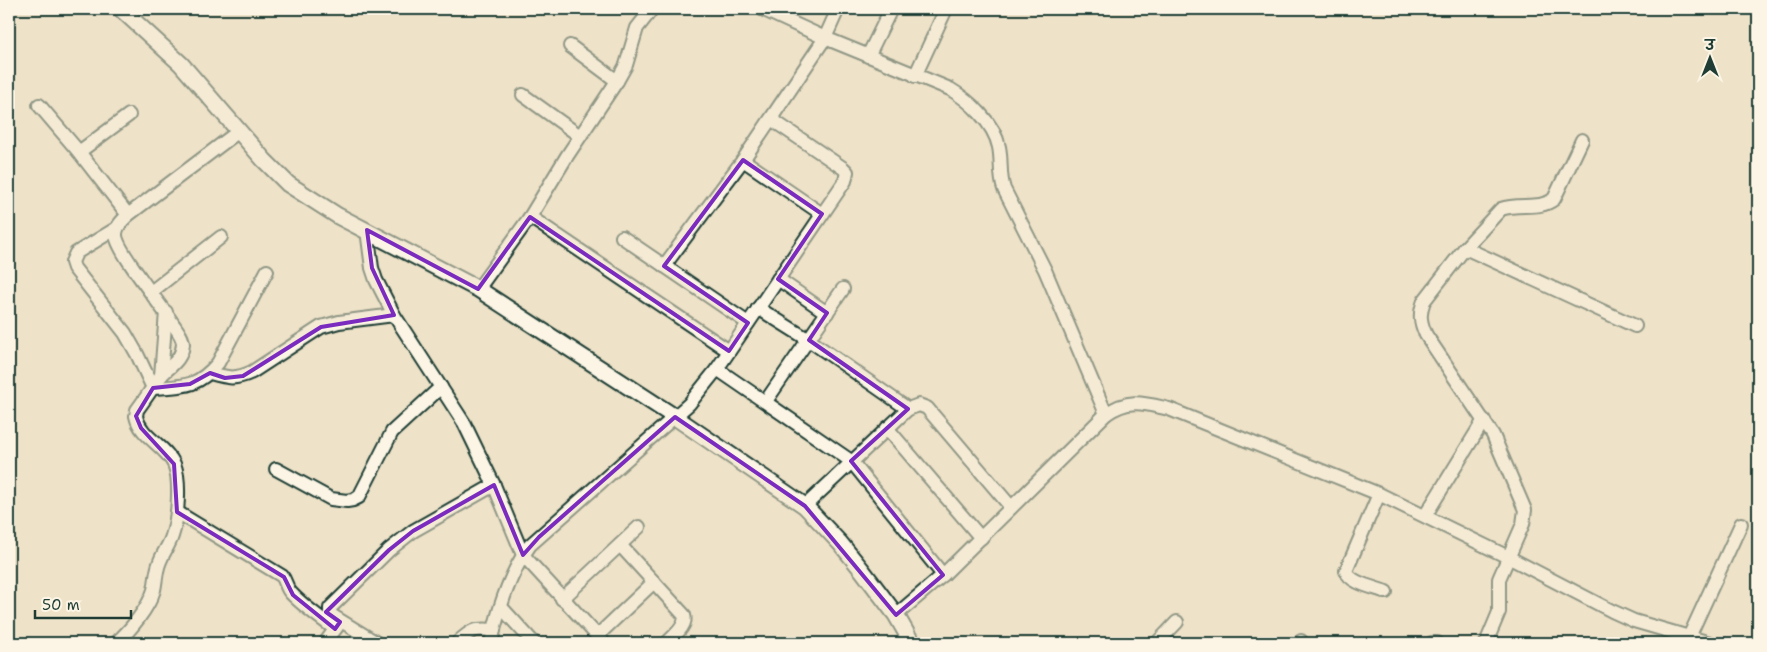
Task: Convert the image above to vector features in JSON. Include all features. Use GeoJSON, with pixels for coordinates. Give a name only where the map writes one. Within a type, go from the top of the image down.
{"type":"FeatureCollection","features":[{"type":"Feature","properties":{"kind":"street"},"geometry":{"type":"LineString","coordinates":[[121,9],[181,64],[264,160],[288,184],[338,216],[478,289],[675,417],[804,506],[840,543],[896,614],[912,643]]}},
{"type":"Feature","properties":{"kind":"street"},"geometry":{"type":"LineString","coordinates":[[478,289],[530,217],[580,136],[617,81],[626,66],[637,28],[652,9]]}},
{"type":"Feature","properties":{"kind":"street"},"geometry":{"type":"LineString","coordinates":[[762,9],[780,12],[825,38],[950,89],[965,98],[976,108],[995,135],[999,147],[1001,180],[1004,189],[1045,270],[1106,414]]}},
{"type":"Feature","properties":{"kind":"street"},"geometry":{"type":"LineString","coordinates":[[664,266],[771,119],[825,38],[838,9]]}},
{"type":"Feature","properties":{"kind":"street"},"geometry":{"type":"LineString","coordinates":[[868,56],[891,9]]}},
{"type":"Feature","properties":{"kind":"street"},"geometry":{"type":"LineString","coordinates":[[915,76],[946,9]]}},
{"type":"Feature","properties":{"kind":"street"},"geometry":{"type":"LineString","coordinates":[[570,46],[617,81]]}},
{"type":"Feature","properties":{"kind":"street"},"geometry":{"type":"LineString","coordinates":[[523,95],[580,136]]}},
{"type":"Feature","properties":{"kind":"street"},"geometry":{"type":"LineString","coordinates":[[39,105],[79,152],[128,215]]}},
{"type":"Feature","properties":{"kind":"street"},"geometry":{"type":"LineString","coordinates":[[79,152],[129,115]]}},
{"type":"Feature","properties":{"kind":"street"},"geometry":{"type":"LineString","coordinates":[[490,643],[501,608],[523,555],[539,537],[689,404],[717,369],[845,181],[847,172],[843,168],[771,119]]}},
{"type":"Feature","properties":{"kind":"street"},"geometry":{"type":"LineString","coordinates":[[153,388],[125,333],[74,268],[72,262],[76,253],[117,228],[128,215],[239,131]]}},
{"type":"Feature","properties":{"kind":"street"},"geometry":{"type":"LineString","coordinates":[[1486,643],[1499,612],[1498,584],[1508,556],[1523,524],[1525,510],[1500,448],[1484,420],[1426,334],[1420,318],[1424,301],[1465,248],[1501,210],[1518,205],[1540,206],[1554,198],[1582,140]]}},
{"type":"Feature","properties":{"kind":"street"},"geometry":{"type":"LineString","coordinates":[[743,160],[822,214]]}},
{"type":"Feature","properties":{"kind":"street"},"geometry":{"type":"LineString","coordinates":[[530,217],[729,351]]}},
{"type":"Feature","properties":{"kind":"street"},"geometry":{"type":"LineString","coordinates":[[116,643],[133,624],[152,595],[158,566],[173,533],[177,512],[177,481],[174,464],[140,428],[136,416],[161,376],[178,359],[183,345],[182,338],[166,312],[119,247],[116,234],[117,228]]}},
{"type":"Feature","properties":{"kind":"street"},"geometry":{"type":"LineString","coordinates":[[367,230],[372,268],[376,280],[394,315],[464,424],[494,484],[523,555],[600,640],[654,582]]}},
{"type":"Feature","properties":{"kind":"street"},"geometry":{"type":"LineString","coordinates":[[151,292],[221,237]]}},
{"type":"Feature","properties":{"kind":"street"},"geometry":{"type":"LineString","coordinates":[[622,237],[748,323]]}},
{"type":"Feature","properties":{"kind":"street"},"geometry":{"type":"LineString","coordinates":[[1465,248],[1635,326]]}},
{"type":"Feature","properties":{"kind":"street"},"geometry":{"type":"LineString","coordinates":[[153,388],[190,384],[210,373],[218,363],[266,271]]}},
{"type":"Feature","properties":{"kind":"street"},"geometry":{"type":"LineString","coordinates":[[778,280],[827,313]]}},
{"type":"Feature","properties":{"kind":"street"},"geometry":{"type":"LineString","coordinates":[[766,401],[843,289]]}},
{"type":"Feature","properties":{"kind":"street"},"geometry":{"type":"LineString","coordinates":[[758,308],[809,340],[908,409]]}},
{"type":"Feature","properties":{"kind":"street"},"geometry":{"type":"LineString","coordinates":[[161,376],[166,312]]}},
{"type":"Feature","properties":{"kind":"street"},"geometry":{"type":"LineString","coordinates":[[210,373],[226,378],[243,376],[321,327],[338,322],[394,315]]}},
{"type":"Feature","properties":{"kind":"street"},"geometry":{"type":"LineString","coordinates":[[717,369],[851,461],[943,575]]}},
{"type":"Feature","properties":{"kind":"street"},"geometry":{"type":"LineString","coordinates":[[276,469],[331,499],[338,501],[353,500],[362,492],[392,432],[441,387]]}},
{"type":"Feature","properties":{"kind":"street"},"geometry":{"type":"LineString","coordinates":[[896,614],[943,575],[1106,414],[1118,406],[1131,402],[1145,403],[1169,409],[1379,494],[1508,556],[1612,611],[1653,628],[1710,643]]}},
{"type":"Feature","properties":{"kind":"street"},"geometry":{"type":"LineString","coordinates":[[804,506],[908,409],[919,405],[927,408],[1011,507]]}},
{"type":"Feature","properties":{"kind":"street"},"geometry":{"type":"LineString","coordinates":[[1424,516],[1484,420]]}},
{"type":"Feature","properties":{"kind":"street"},"geometry":{"type":"LineString","coordinates":[[887,428],[981,538]]}},
{"type":"Feature","properties":{"kind":"street"},"geometry":{"type":"LineString","coordinates":[[338,626],[330,613],[330,608],[395,545],[427,522],[494,484]]}},
{"type":"Feature","properties":{"kind":"street"},"geometry":{"type":"LineString","coordinates":[[1379,494],[1346,572],[1353,580],[1386,592]]}},
{"type":"Feature","properties":{"kind":"street"},"geometry":{"type":"LineString","coordinates":[[177,512],[282,576],[286,588],[293,595],[338,626],[377,643]]}},
{"type":"Feature","properties":{"kind":"street"},"geometry":{"type":"LineString","coordinates":[[1690,637],[1741,524]]}},
{"type":"Feature","properties":{"kind":"street"},"geometry":{"type":"LineString","coordinates":[[562,599],[639,527]]}},
{"type":"Feature","properties":{"kind":"street"},"geometry":{"type":"LineString","coordinates":[[620,544],[684,615],[686,620],[684,624],[667,643]]}},
{"type":"Feature","properties":{"kind":"street"},"geometry":{"type":"LineString","coordinates":[[501,608],[534,643]]}},
{"type":"Feature","properties":{"kind":"street"},"geometry":{"type":"LineString","coordinates":[[1157,643],[1177,622]]}},
{"type":"Feature","properties":{"kind":"street"},"geometry":{"type":"LineString","coordinates":[[325,643],[338,626]]}},
{"type":"Feature","properties":{"kind":"street"},"geometry":{"type":"LineString","coordinates":[[457,643],[472,630],[494,630]]}},
{"type":"Feature","properties":{"kind":"street"},"geometry":{"type":"LineString","coordinates":[[1432,643],[1437,643]]}},
{"type":"Feature","properties":{"kind":"highlighted area"},"geometry":{"type":"Polygon","coordinates":[[[743,160],[822,214],[778,279],[827,313],[809,340],[908,409],[851,461],[943,575],[896,615],[805,506],[675,417],[539,537],[523,555],[494,485],[413,531],[389,550],[326,612],[340,622],[335,629],[293,595],[284,577],[177,512],[174,464],[141,428],[136,416],[153,388],[190,384],[210,373],[225,378],[243,376],[321,327],[394,315],[372,268],[367,230],[478,289],[530,217],[729,351],[748,323],[664,266],[743,160]]]}}]}
